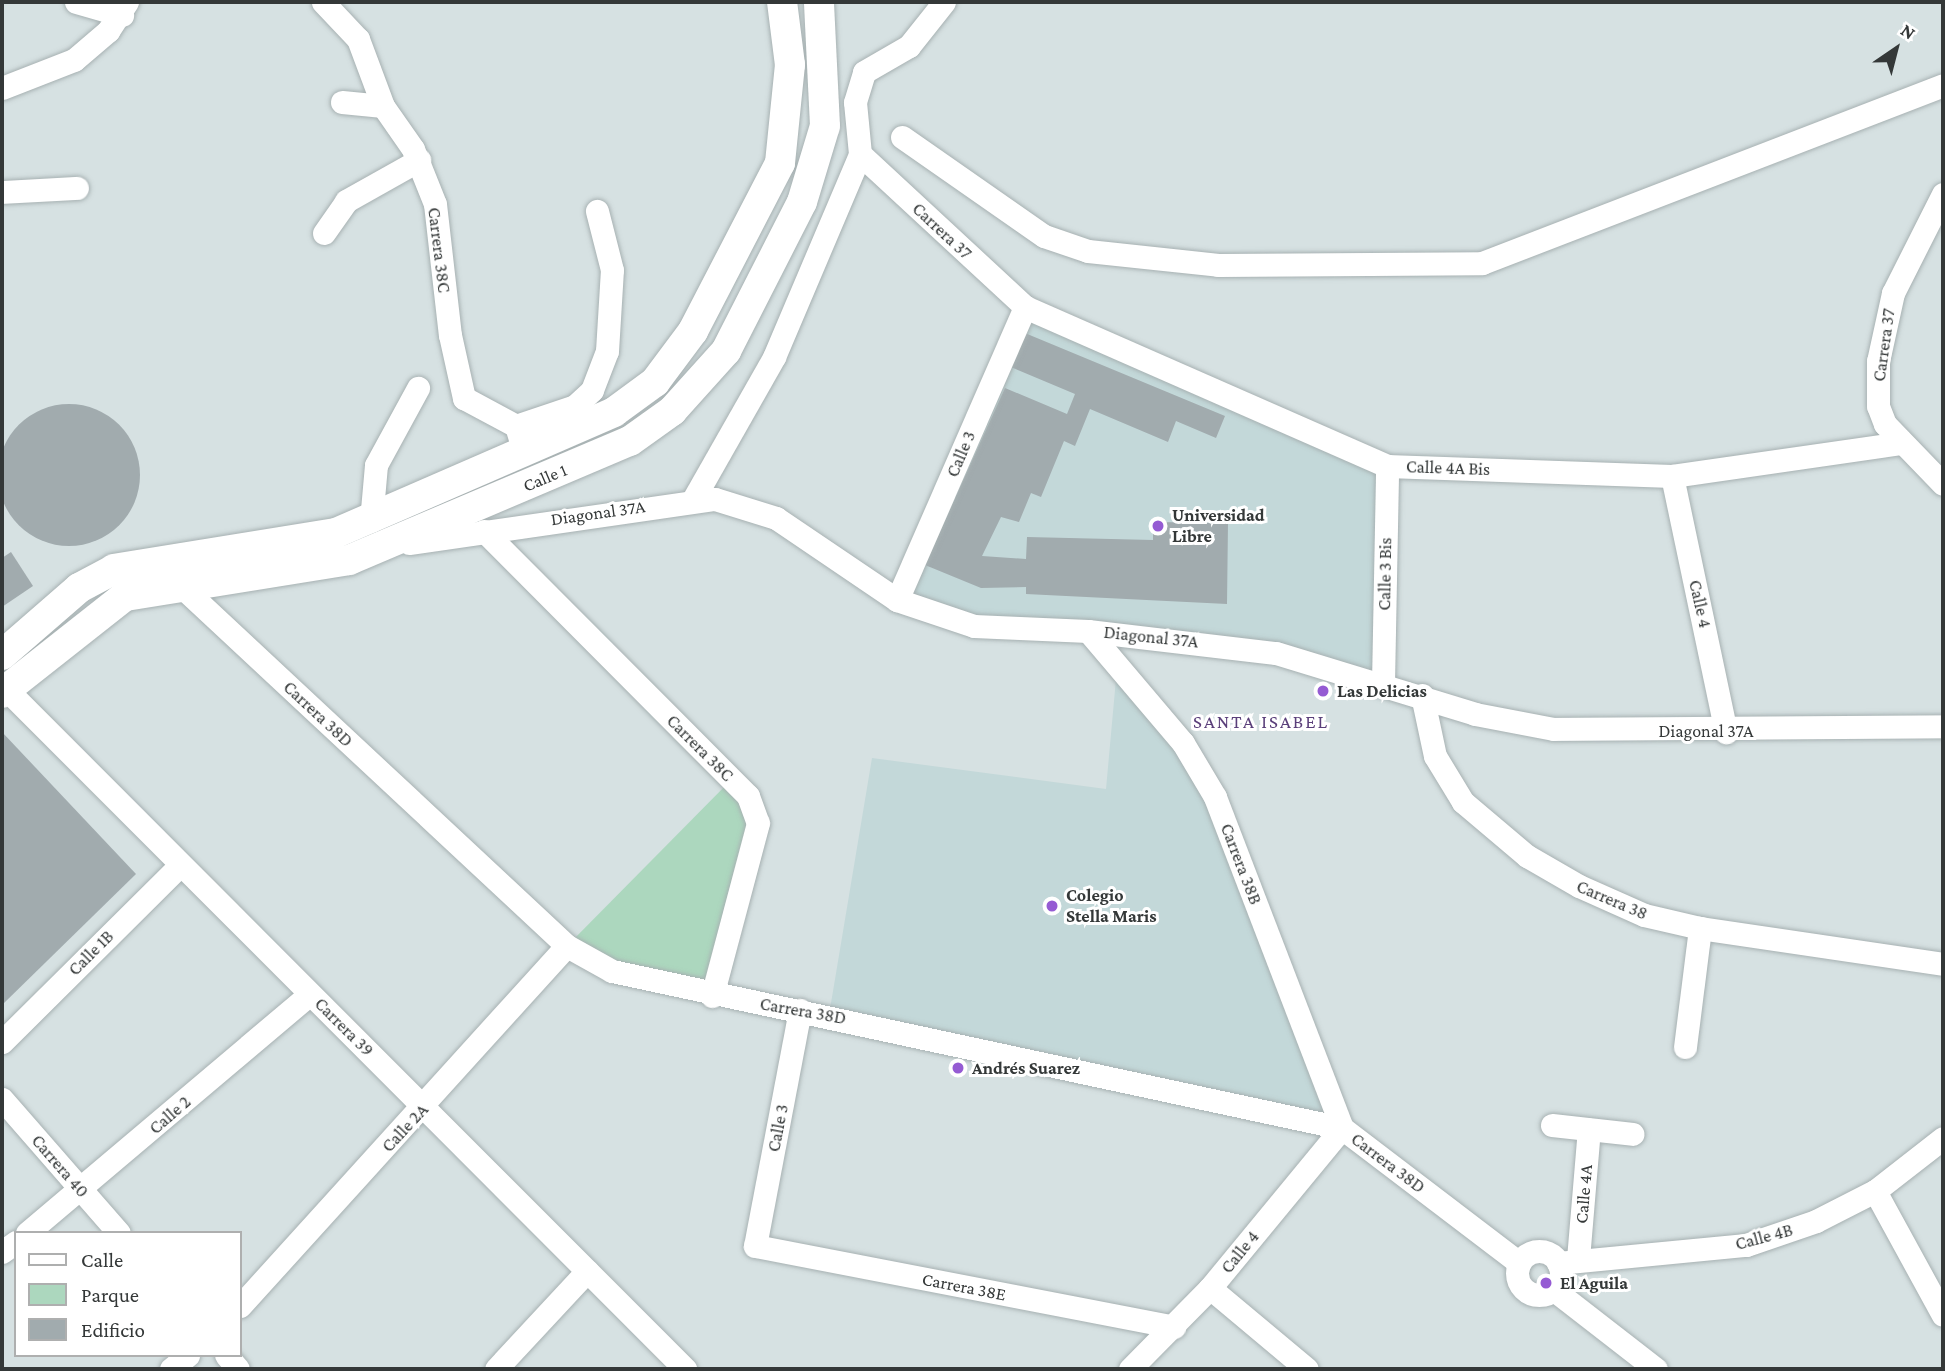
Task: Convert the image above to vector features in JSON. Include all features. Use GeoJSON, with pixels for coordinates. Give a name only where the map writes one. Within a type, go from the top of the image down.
{"type":"FeatureCollection","features":[{"type":"Feature","properties":{"kind":"main road","name":"Calle 1"},"geometry":{"type":"LineString","coordinates":[[2,655],[79,588],[114,569],[311,541],[371,521],[520,439],[614,412],[655,382],[693,331],[780,163],[790,65],[782,2]]}},
{"type":"Feature","properties":{"kind":"main road","name":"Calle 1"},"geometry":{"type":"LineString","coordinates":[[3,689],[116,601],[181,586],[319,566],[385,547],[630,441],[710,371],[750,310],[821,147],[828,89],[819,2]]}},
{"type":"Feature","properties":{"kind":"street"},"geometry":{"type":"LineString","coordinates":[[76,2],[125,8]]}},
{"type":"Feature","properties":{"kind":"street","name":"Carrera 38C"},"geometry":{"type":"LineString","coordinates":[[323,2],[358,39],[383,106],[419,160],[435,204],[450,335],[464,398],[520,439]]}},
{"type":"Feature","properties":{"kind":"street"},"geometry":{"type":"LineString","coordinates":[[694,498],[774,357],[860,155],[855,102],[864,72],[909,47],[944,2]]}},
{"type":"Feature","properties":{"kind":"street"},"geometry":{"type":"LineString","coordinates":[[2,88],[74,60],[125,8]]}},
{"type":"Feature","properties":{"kind":"street"},"geometry":{"type":"LineString","coordinates":[[902,137],[1044,236],[1088,251],[1218,265],[1482,262],[1943,85]]}},
{"type":"Feature","properties":{"kind":"street"},"geometry":{"type":"LineString","coordinates":[[342,102],[383,106]]}},
{"type":"Feature","properties":{"kind":"street","name":"Carrera 37"},"geometry":{"type":"LineString","coordinates":[[860,155],[1025,307]]}},
{"type":"Feature","properties":{"kind":"street"},"geometry":{"type":"LineString","coordinates":[[324,233],[346,201],[419,160]]}},
{"type":"Feature","properties":{"kind":"street"},"geometry":{"type":"LineString","coordinates":[[2,192],[77,188]]}},
{"type":"Feature","properties":{"kind":"street","name":"Carrera 37"},"geometry":{"type":"LineString","coordinates":[[1943,194],[1893,293],[1878,361],[1878,406],[1902,443],[1943,484]]}},
{"type":"Feature","properties":{"kind":"street"},"geometry":{"type":"LineString","coordinates":[[520,439],[575,406],[592,390],[603,361],[613,317],[612,270],[597,211]]}},
{"type":"Feature","properties":{"kind":"street","name":"Calle 4A Bis"},"geometry":{"type":"LineString","coordinates":[[1025,307],[1387,466],[1672,476],[1902,443]]}},
{"type":"Feature","properties":{"kind":"street","name":"Calle 3"},"geometry":{"type":"LineString","coordinates":[[897,600],[1025,307]]}},
{"type":"Feature","properties":{"kind":"street"},"geometry":{"type":"LineString","coordinates":[[371,521],[376,465],[418,388]]}},
{"type":"Feature","properties":{"kind":"street","name":"Calle 3 Bis"},"geometry":{"type":"LineString","coordinates":[[1383,682],[1387,466]]}},
{"type":"Feature","properties":{"kind":"street","name":"Calle 4"},"geometry":{"type":"LineString","coordinates":[[1672,476],[1726,732]]}},
{"type":"Feature","properties":{"kind":"street","name":"Diagonal 37A"},"geometry":{"type":"LineString","coordinates":[[385,547],[694,498],[763,512],[897,600],[974,626],[1088,631],[1276,653],[1383,682],[1495,719],[1554,729],[1726,732],[1943,726]]}},
{"type":"Feature","properties":{"kind":"street","name":"Carrera 38C"},"geometry":{"type":"LineString","coordinates":[[484,531],[748,796],[758,823],[712,996]]}},
{"type":"Feature","properties":{"kind":"street","name":"Carrera 38D"},"geometry":{"type":"LineString","coordinates":[[181,586],[567,946],[612,971],[712,996],[800,1010],[1342,1128],[1519,1263]]}},
{"type":"Feature","properties":{"kind":"street","name":"Carrera 38B"},"geometry":{"type":"LineString","coordinates":[[1088,631],[1183,743],[1215,797],[1342,1128]]}},
{"type":"Feature","properties":{"kind":"street","name":"Carrera 39"},"geometry":{"type":"LineString","coordinates":[[3,689],[685,1369]]}},
{"type":"Feature","properties":{"kind":"street","name":"Carrera 38"},"geometry":{"type":"LineString","coordinates":[[1422,695],[1435,756],[1480,822],[1579,886],[1644,915],[1700,928],[1943,964]]}},
{"type":"Feature","properties":{"kind":"street","name":"Calle 1B"},"geometry":{"type":"LineString","coordinates":[[2,1042],[180,865]]}},
{"type":"Feature","properties":{"kind":"street"},"geometry":{"type":"LineString","coordinates":[[1685,1047],[1700,928]]}},
{"type":"Feature","properties":{"kind":"street","name":"Calle 2A"},"geometry":{"type":"LineString","coordinates":[[242,1304],[424,1108],[567,946]]}},
{"type":"Feature","properties":{"kind":"street","name":"Calle 2"},"geometry":{"type":"LineString","coordinates":[[30,1231],[82,1191],[310,994]]}},
{"type":"Feature","properties":{"kind":"street","name":"Calle 3"},"geometry":{"type":"LineString","coordinates":[[755,1246],[800,1010]]}},
{"type":"Feature","properties":{"kind":"street","name":"Carrera 40"},"geometry":{"type":"LineString","coordinates":[[2,1099],[117,1231]]}},
{"type":"Feature","properties":{"kind":"street"},"geometry":{"type":"LineString","coordinates":[[1552,1125],[1633,1135]]}},
{"type":"Feature","properties":{"kind":"street","name":"Calle 4"},"geometry":{"type":"LineString","coordinates":[[1130,1369],[1210,1288],[1342,1128]]}},
{"type":"Feature","properties":{"kind":"street","name":"Calle 4A"},"geometry":{"type":"LineString","coordinates":[[1568,1261],[1589,1129]]}},
{"type":"Feature","properties":{"kind":"street","name":"Calle 4B"},"geometry":{"type":"LineString","coordinates":[[1568,1261],[1745,1245],[1816,1221],[1875,1191],[1943,1138]]}},
{"type":"Feature","properties":{"kind":"street"},"geometry":{"type":"LineString","coordinates":[[1875,1191],[1943,1315]]}},
{"type":"Feature","properties":{"kind":"street","name":"Carrera 38E"},"geometry":{"type":"LineString","coordinates":[[755,1246],[1174,1327]]}},
{"type":"Feature","properties":{"kind":"street"},"geometry":{"type":"LineString","coordinates":[[1535,1251],[1568,1261],[1554,1290],[1541,1296],[1523,1289],[1519,1263],[1535,1251]]}},
{"type":"Feature","properties":{"kind":"street"},"geometry":{"type":"LineString","coordinates":[[496,1369],[587,1271]]}},
{"type":"Feature","properties":{"kind":"street"},"geometry":{"type":"LineString","coordinates":[[1210,1288],[1307,1369]]}},
{"type":"Feature","properties":{"kind":"street"},"geometry":{"type":"LineString","coordinates":[[1554,1290],[1656,1369]]}},
{"type":"Feature","properties":{"kind":"street"},"geometry":{"type":"LineString","coordinates":[[171,1369],[186,1357]]}},
{"type":"Feature","properties":{"kind":"shaded area","name":"Universidad Libre"},"geometry":{"type":"Polygon","coordinates":[[[1025,307],[1387,466],[1383,683],[1276,653],[952,621],[904,587],[1025,307]]]}},
{"type":"Feature","properties":{"kind":"shaded area","name":"Colegio Stella Maris"},"geometry":{"type":"Polygon","coordinates":[[[1117,668],[1183,743],[1342,1128],[829,1015],[872,758],[1106,789],[1117,668]]]}},
{"type":"Feature","properties":{"kind":"green space"},"geometry":{"type":"Polygon","coordinates":[[[731,780],[758,823],[712,996],[567,946],[731,780]]]}},
{"type":"Feature","properties":{"kind":"building"},"geometry":{"type":"Polygon","coordinates":[[[1020,331],[1225,416],[1216,438],[1176,421],[1168,442],[1090,409],[1075,446],[1064,441],[1041,497],[1031,493],[1019,522],[1001,517],[982,556],[1026,559],[1027,537],[1153,540],[1153,522],[1228,523],[1227,604],[1026,594],[1026,587],[981,588],[925,565],[1005,388],[1067,414],[1075,394],[1006,365],[1020,331]]]}},
{"type":"Feature","properties":{"kind":"building"},"geometry":{"type":"Polygon","coordinates":[[[55,406],[83,406],[108,416],[128,436],[138,461],[138,489],[128,514],[108,534],[83,544],[55,544],[30,534],[10,514],[0,489],[0,461],[10,436],[30,416],[55,406]]]}},
{"type":"Feature","properties":{"kind":"building"},"geometry":{"type":"Polygon","coordinates":[[[11,552],[33,586],[2,607],[2,558],[11,552]]]}},
{"type":"Feature","properties":{"kind":"building"},"geometry":{"type":"Polygon","coordinates":[[[2,732],[136,874],[2,1005],[2,732]]]}},
{"type":"Feature","properties":{"kind":"place","name":"Universidad Libre"},"geometry":{"type":"Point","coordinates":[1158,526]}},
{"type":"Feature","properties":{"kind":"place","name":"Las Delicias"},"geometry":{"type":"Point","coordinates":[1323,691]}},
{"type":"Feature","properties":{"kind":"place","name":"Colegio Stella Maris"},"geometry":{"type":"Point","coordinates":[1052,906]}},
{"type":"Feature","properties":{"kind":"place","name":"Andrés Suarez"},"geometry":{"type":"Point","coordinates":[958,1068]}},
{"type":"Feature","properties":{"kind":"place","name":"El Aguila"},"geometry":{"type":"Point","coordinates":[1546,1283]}},
{"type":"Feature","properties":{"kind":"district","name":"SANTA ISABEL"},"geometry":{"type":"Point","coordinates":[1261,722]}}]}
